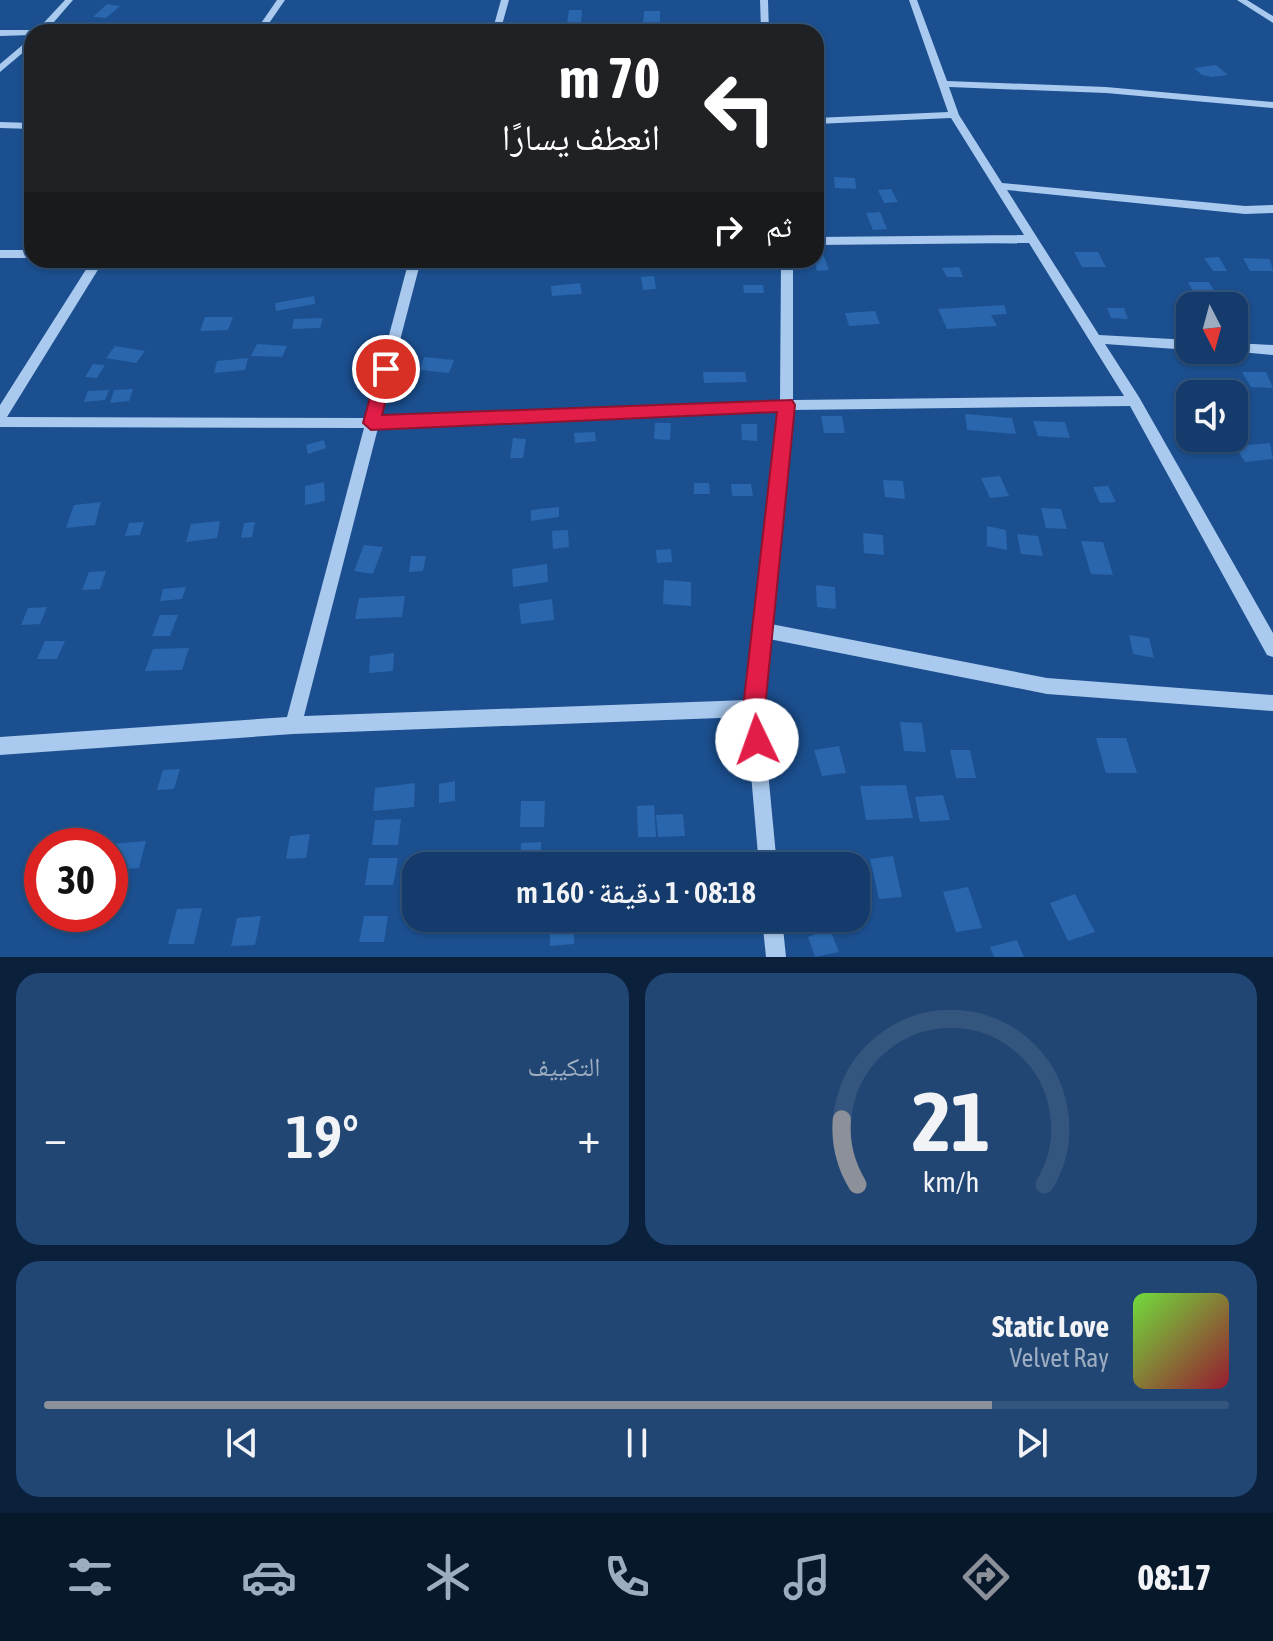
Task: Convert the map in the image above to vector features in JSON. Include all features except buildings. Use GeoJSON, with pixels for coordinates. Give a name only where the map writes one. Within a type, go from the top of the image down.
{"type":"FeatureCollection","features":[{"type":"Feature","properties":{"kind":"street"},"geometry":{"type":"LineString","coordinates":[[47,24],[69,0]]}},
{"type":"Feature","properties":{"kind":"street"},"geometry":{"type":"LineString","coordinates":[[264,24],[281,0]]}},
{"type":"Feature","properties":{"kind":"street"},"geometry":{"type":"LineString","coordinates":[[498,24],[505,0]]}},
{"type":"Feature","properties":{"kind":"street"},"geometry":{"type":"LineString","coordinates":[[764,0],[765,24]]}},
{"type":"Feature","properties":{"kind":"street"},"geometry":{"type":"LineString","coordinates":[[913,0],[954,115],[1134,401],[1273,649]]}},
{"type":"Feature","properties":{"kind":"street"},"geometry":{"type":"LineString","coordinates":[[1241,0],[1273,20]]}},
{"type":"Feature","properties":{"kind":"street"},"geometry":{"type":"LineString","coordinates":[[0,33],[24,32]]}},
{"type":"Feature","properties":{"kind":"street"},"geometry":{"type":"LineString","coordinates":[[0,69],[24,47]]}},
{"type":"Feature","properties":{"kind":"street"},"geometry":{"type":"LineString","coordinates":[[943,84],[1106,90],[1273,105]]}},
{"type":"Feature","properties":{"kind":"street"},"geometry":{"type":"LineString","coordinates":[[824,121],[954,115]]}},
{"type":"Feature","properties":{"kind":"street"},"geometry":{"type":"LineString","coordinates":[[0,125],[24,126]]}},
{"type":"Feature","properties":{"kind":"street"},"geometry":{"type":"LineString","coordinates":[[999,186],[1245,210],[1273,209]]}},
{"type":"Feature","properties":{"kind":"street"},"geometry":{"type":"LineString","coordinates":[[824,241],[1032,239]]}},
{"type":"Feature","properties":{"kind":"street"},"geometry":{"type":"LineString","coordinates":[[0,254],[24,254]]}},
{"type":"Feature","properties":{"kind":"street"},"geometry":{"type":"LineString","coordinates":[[0,419],[93,268]]}},
{"type":"Feature","properties":{"kind":"street"},"geometry":{"type":"LineString","coordinates":[[293,725],[413,268]]}},
{"type":"Feature","properties":{"kind":"street"},"geometry":{"type":"LineString","coordinates":[[767,852],[754,708],[786,405],[787,268]]}},
{"type":"Feature","properties":{"kind":"street"},"geometry":{"type":"LineString","coordinates":[[1096,339],[1176,344]]}},
{"type":"Feature","properties":{"kind":"street"},"geometry":{"type":"LineString","coordinates":[[1248,349],[1273,350]]}},
{"type":"Feature","properties":{"kind":"street"},"geometry":{"type":"LineString","coordinates":[[0,419],[371,423],[786,405],[1134,401]]}},
{"type":"Feature","properties":{"kind":"street"},"geometry":{"type":"LineString","coordinates":[[762,630],[1047,686],[1273,703]]}},
{"type":"Feature","properties":{"kind":"street"},"geometry":{"type":"LineString","coordinates":[[0,746],[293,725],[754,708]]}},
{"type":"Feature","properties":{"kind":"street"},"geometry":{"type":"LineString","coordinates":[[773,932],[776,957]]}},
{"type":"Feature","properties":{"kind":"route"},"geometry":{"type":"LineString","coordinates":[[386,369],[371,423],[786,405],[754,708],[757,740]]}}]}
